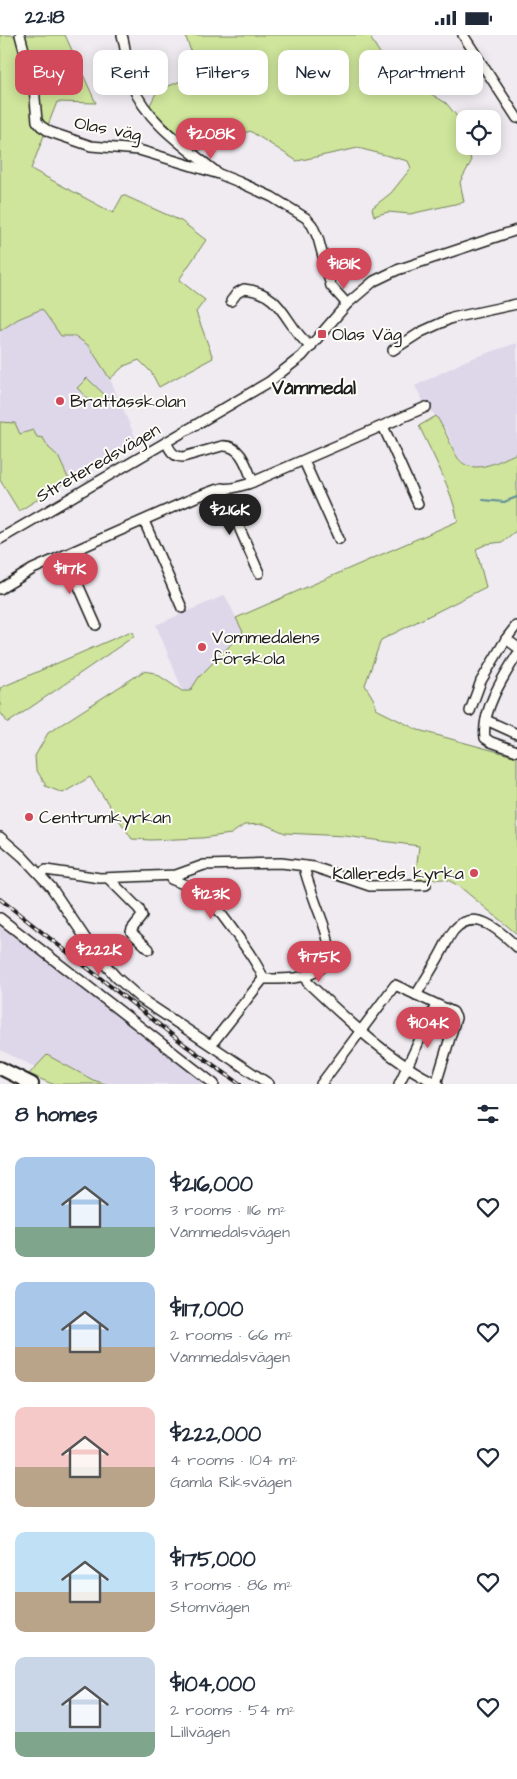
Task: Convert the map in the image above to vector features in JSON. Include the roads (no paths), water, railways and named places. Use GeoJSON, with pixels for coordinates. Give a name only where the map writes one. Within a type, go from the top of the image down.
{"type":"FeatureCollection","features":[{"type":"Feature","properties":{"kind":"highway"},"geometry":{"type":"LineString","coordinates":[[0,1068],[32,1084]]}},
{"type":"Feature","properties":{"kind":"street","name":"Olas väg"},"geometry":{"type":"LineString","coordinates":[[20,35],[34,87],[37,121],[45,130],[91,146],[139,151],[219,174],[272,197],[306,218],[315,231],[330,286],[347,304]]}},
{"type":"Feature","properties":{"kind":"street"},"geometry":{"type":"LineString","coordinates":[[122,35],[132,83],[144,106],[167,131],[219,174]]}},
{"type":"Feature","properties":{"kind":"street"},"geometry":{"type":"LineString","coordinates":[[463,35],[517,118]]}},
{"type":"Feature","properties":{"kind":"street","name":"Streteredsvägen"},"geometry":{"type":"LineString","coordinates":[[0,539],[269,382],[291,366],[311,347],[347,304],[374,281],[397,269],[517,230]]}},
{"type":"Feature","properties":{"kind":"street"},"geometry":{"type":"LineString","coordinates":[[231,301],[237,293],[244,289],[268,296],[280,307],[311,347]]}},
{"type":"Feature","properties":{"kind":"street"},"geometry":{"type":"LineString","coordinates":[[393,350],[421,332],[452,318],[517,303]]}},
{"type":"Feature","properties":{"kind":"street"},"geometry":{"type":"LineString","coordinates":[[0,589],[26,572],[210,491],[233,488],[253,482],[426,407]]}},
{"type":"Feature","properties":{"kind":"street"},"geometry":{"type":"LineString","coordinates":[[383,426],[418,504]]}},
{"type":"Feature","properties":{"kind":"street"},"geometry":{"type":"LineString","coordinates":[[166,442],[178,457],[222,446],[234,448],[242,457],[253,482]]}},
{"type":"Feature","properties":{"kind":"street"},"geometry":{"type":"LineString","coordinates":[[304,461],[338,539]]}},
{"type":"Feature","properties":{"kind":"street"},"geometry":{"type":"LineString","coordinates":[[222,488],[259,573]]}},
{"type":"Feature","properties":{"kind":"street"},"geometry":{"type":"LineString","coordinates":[[144,521],[182,608]]}},
{"type":"Feature","properties":{"kind":"street"},"geometry":{"type":"LineString","coordinates":[[66,555],[96,625]]}},
{"type":"Feature","properties":{"kind":"street"},"geometry":{"type":"LineString","coordinates":[[470,711],[481,681],[516,626]]}},
{"type":"Feature","properties":{"kind":"street"},"geometry":{"type":"LineString","coordinates":[[506,639],[517,647]]}},
{"type":"Feature","properties":{"kind":"street"},"geometry":{"type":"LineString","coordinates":[[517,655],[496,693],[483,729],[485,738],[490,742],[517,751]]}},
{"type":"Feature","properties":{"kind":"street"},"geometry":{"type":"LineString","coordinates":[[486,720],[517,734]]}},
{"type":"Feature","properties":{"kind":"street"},"geometry":{"type":"LineString","coordinates":[[0,837],[40,874],[60,899],[96,954],[116,977],[142,999],[269,1084]]}},
{"type":"Feature","properties":{"kind":"street"},"geometry":{"type":"LineString","coordinates":[[40,874],[46,870],[90,878],[170,876],[204,865],[281,863],[330,872],[370,886],[426,885]]}},
{"type":"Feature","properties":{"kind":"street"},"geometry":{"type":"LineString","coordinates":[[263,979],[306,976],[320,969],[326,961],[329,947],[305,866]]}},
{"type":"Feature","properties":{"kind":"street"},"geometry":{"type":"LineString","coordinates":[[170,876],[171,879],[200,891],[209,899],[262,973],[263,979],[211,1045]]}},
{"type":"Feature","properties":{"kind":"street"},"geometry":{"type":"LineString","coordinates":[[108,878],[139,909],[142,916],[132,929],[132,932],[149,949]]}},
{"type":"Feature","properties":{"kind":"street"},"geometry":{"type":"LineString","coordinates":[[0,918],[214,1084]]}},
{"type":"Feature","properties":{"kind":"street"},"geometry":{"type":"LineString","coordinates":[[416,995],[453,931],[460,925],[468,922],[491,924],[517,947]]}},
{"type":"Feature","properties":{"kind":"street"},"geometry":{"type":"LineString","coordinates":[[306,976],[307,982],[361,1031],[408,1066],[437,1084],[456,1018],[453,1012],[395,985],[361,1031],[321,1084]]}},
{"type":"Feature","properties":{"kind":"street"},"geometry":{"type":"LineString","coordinates":[[399,1084],[436,1005]]}},
{"type":"Feature","properties":{"kind":"waterway"},"geometry":{"type":"LineString","coordinates":[[483,500],[504,502],[517,497]]}},
{"type":"Feature","properties":{"kind":"railway"},"geometry":{"type":"LineString","coordinates":[[0,899],[185,1045],[240,1084]]}},
{"type":"Feature","properties":{"kind":"place","name":"Olas Väg"},"geometry":{"type":"Point","coordinates":[322,334]}},
{"type":"Feature","properties":{"kind":"place","name":"Brattåsskolan"},"geometry":{"type":"Point","coordinates":[60,401]}},
{"type":"Feature","properties":{"kind":"place","name":"Vommedalens förskola"},"geometry":{"type":"Point","coordinates":[202,647]}},
{"type":"Feature","properties":{"kind":"place","name":"Centrumkyrkan"},"geometry":{"type":"Point","coordinates":[29,817]}},
{"type":"Feature","properties":{"kind":"place","name":"Kållereds kyrka"},"geometry":{"type":"Point","coordinates":[474,873]}},
{"type":"Feature","properties":{"kind":"district","name":"Våmmedal"},"geometry":{"type":"Point","coordinates":[314,388]}}]}
